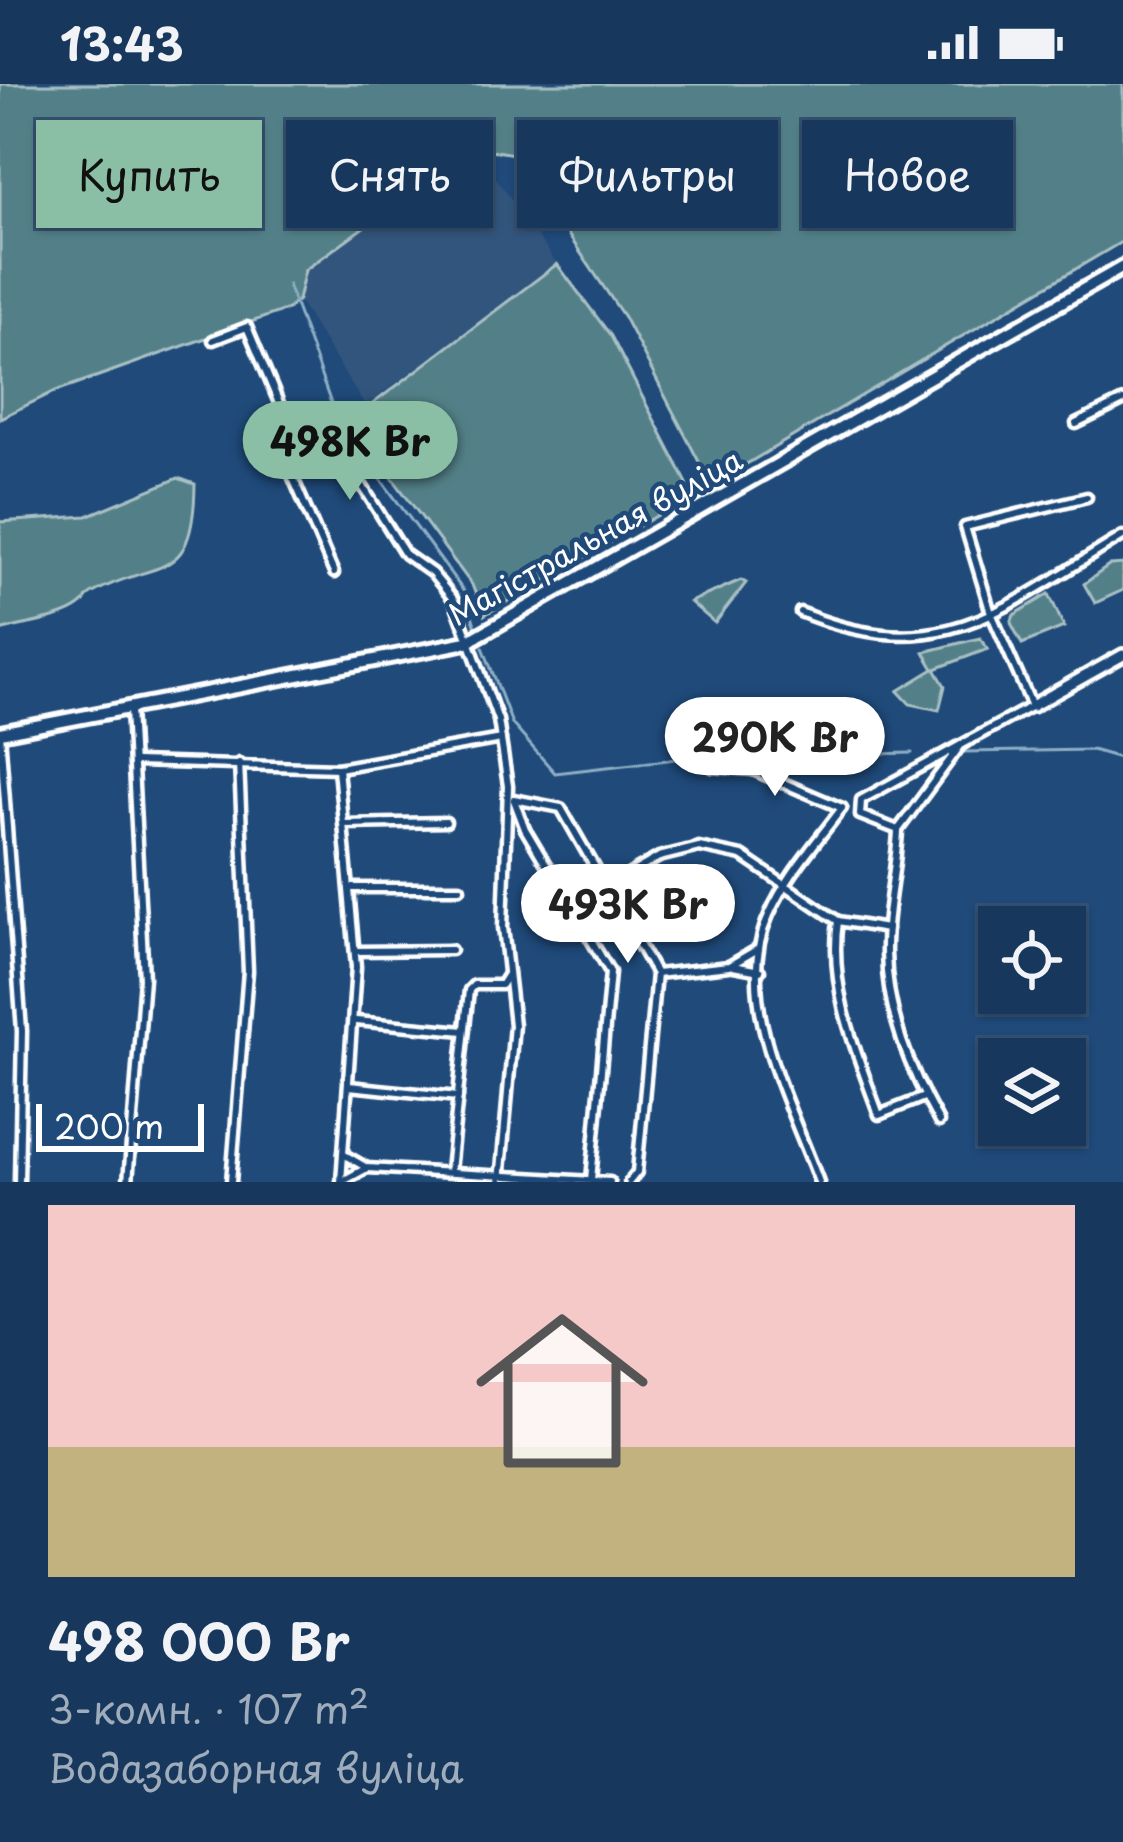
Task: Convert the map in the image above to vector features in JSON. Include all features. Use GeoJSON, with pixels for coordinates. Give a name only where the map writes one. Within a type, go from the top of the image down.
{"type":"FeatureCollection","features":[{"type":"Feature","properties":{"kind":"main road","name":"Магістральная вуліца"},"geometry":{"type":"LineString","coordinates":[[0,733],[467,642],[1123,267]]}},
{"type":"Feature","properties":{"kind":"street"},"geometry":{"type":"LineString","coordinates":[[213,340],[247,328],[295,441]]}},
{"type":"Feature","properties":{"kind":"street"},"geometry":{"type":"LineString","coordinates":[[1076,424],[1123,401]]}},
{"type":"Feature","properties":{"kind":"street"},"geometry":{"type":"LineString","coordinates":[[334,573],[278,443],[332,437],[345,452],[404,554],[432,573],[454,600],[501,739],[508,786],[503,928],[514,1025],[500,1178]]}},
{"type":"Feature","properties":{"kind":"street"},"geometry":{"type":"LineString","coordinates":[[1032,706],[991,613],[965,527],[1087,497]]}},
{"type":"Feature","properties":{"kind":"street"},"geometry":{"type":"LineString","coordinates":[[800,612],[845,630],[902,639],[953,632],[1123,536]]}},
{"type":"Feature","properties":{"kind":"street"},"geometry":{"type":"LineString","coordinates":[[819,1182],[769,1043],[760,971],[758,949],[788,882],[842,808],[1123,655]]}},
{"type":"Feature","properties":{"kind":"street"},"geometry":{"type":"LineString","coordinates":[[128,1182],[144,979],[130,709]]}},
{"type":"Feature","properties":{"kind":"street"},"geometry":{"type":"LineString","coordinates":[[0,733],[22,1030],[19,1182]]}},
{"type":"Feature","properties":{"kind":"street"},"geometry":{"type":"LineString","coordinates":[[136,762],[338,768],[501,739]]}},
{"type":"Feature","properties":{"kind":"street"},"geometry":{"type":"LineString","coordinates":[[939,1122],[904,1053],[887,929],[898,830],[961,746]]}},
{"type":"Feature","properties":{"kind":"street"},"geometry":{"type":"LineString","coordinates":[[231,1182],[248,971],[239,763]]}},
{"type":"Feature","properties":{"kind":"street"},"geometry":{"type":"LineString","coordinates":[[712,766],[753,770],[842,808]]}},
{"type":"Feature","properties":{"kind":"street"},"geometry":{"type":"LineString","coordinates":[[338,768],[355,951],[356,1021],[342,1182]]}},
{"type":"Feature","properties":{"kind":"street"},"geometry":{"type":"LineString","coordinates":[[508,786],[518,814],[610,972],[591,1180]]}},
{"type":"Feature","properties":{"kind":"street"},"geometry":{"type":"LineString","coordinates":[[514,799],[561,808],[656,974],[637,1172],[629,1182]]}},
{"type":"Feature","properties":{"kind":"street"},"geometry":{"type":"LineString","coordinates":[[857,803],[865,818],[898,830]]}},
{"type":"Feature","properties":{"kind":"street"},"geometry":{"type":"LineString","coordinates":[[507,816],[518,814]]}},
{"type":"Feature","properties":{"kind":"street"},"geometry":{"type":"LineString","coordinates":[[344,824],[446,822]]}},
{"type":"Feature","properties":{"kind":"street"},"geometry":{"type":"LineString","coordinates":[[573,907],[659,857],[698,847],[742,856],[788,882],[838,921],[887,929]]}},
{"type":"Feature","properties":{"kind":"street"},"geometry":{"type":"LineString","coordinates":[[350,888],[460,888]]}},
{"type":"Feature","properties":{"kind":"street"},"geometry":{"type":"LineString","coordinates":[[838,921],[845,1015],[879,1115],[925,1097]]}},
{"type":"Feature","properties":{"kind":"street"},"geometry":{"type":"LineString","coordinates":[[729,966],[758,949]]}},
{"type":"Feature","properties":{"kind":"street"},"geometry":{"type":"LineString","coordinates":[[355,951],[451,950]]}},
{"type":"Feature","properties":{"kind":"street"},"geometry":{"type":"LineString","coordinates":[[656,974],[729,966],[760,971]]}},
{"type":"Feature","properties":{"kind":"street"},"geometry":{"type":"LineString","coordinates":[[450,1171],[470,986],[501,985],[509,974]]}},
{"type":"Feature","properties":{"kind":"street"},"geometry":{"type":"LineString","coordinates":[[356,1021],[464,1031]]}},
{"type":"Feature","properties":{"kind":"street"},"geometry":{"type":"LineString","coordinates":[[350,1086],[458,1097]]}},
{"type":"Feature","properties":{"kind":"street"},"geometry":{"type":"LineString","coordinates":[[343,1154],[367,1168],[610,1182]]}},
{"type":"Feature","properties":{"kind":"street"},"geometry":{"type":"LineString","coordinates":[[342,1182],[367,1168]]}},
{"type":"Feature","properties":{"kind":"shaded area"},"geometry":{"type":"Polygon","coordinates":[[[493,174],[517,208],[517,228],[531,228],[557,264],[365,406],[298,300],[305,270],[363,228],[493,228],[493,174]]]}},
{"type":"Feature","properties":{"kind":"green space"},"geometry":{"type":"Polygon","coordinates":[[[0,84],[1123,84],[1123,241],[711,485],[624,317],[564,228],[778,228],[778,120],[517,120],[517,151],[513,154],[493,150],[493,120],[286,120],[286,228],[362,228],[305,270],[298,300],[288,309],[56,391],[0,418],[0,84]]]}},
{"type":"Feature","properties":{"kind":"green space"},"geometry":{"type":"Polygon","coordinates":[[[557,264],[611,336],[693,495],[484,615],[472,585],[350,421],[557,264]]]}},
{"type":"Feature","properties":{"kind":"green space"},"geometry":{"type":"Polygon","coordinates":[[[178,478],[195,484],[193,517],[188,539],[168,564],[93,593],[63,615],[0,631],[0,522],[87,516],[178,478]]]}},
{"type":"Feature","properties":{"kind":"green space"},"geometry":{"type":"Polygon","coordinates":[[[1123,564],[1123,590],[1095,603],[1084,584],[1110,565],[1123,564]]]}},
{"type":"Feature","properties":{"kind":"green space"},"geometry":{"type":"Polygon","coordinates":[[[741,580],[746,583],[715,623],[690,602],[741,580]]]}},
{"type":"Feature","properties":{"kind":"green space"},"geometry":{"type":"Polygon","coordinates":[[[1049,594],[1064,627],[1022,644],[1011,623],[1014,615],[1049,594]]]}},
{"type":"Feature","properties":{"kind":"green space"},"geometry":{"type":"Polygon","coordinates":[[[980,638],[988,649],[935,669],[945,686],[939,710],[910,704],[898,691],[934,669],[924,652],[980,638]]]}},
{"type":"Feature","properties":{"kind":"waterway"},"geometry":{"type":"LineString","coordinates":[[288,285],[337,420],[465,593],[476,628]]}},
{"type":"Feature","properties":{"kind":"waterway"},"geometry":{"type":"LineString","coordinates":[[483,647],[512,724],[555,773],[737,752],[781,756],[793,748]]}},
{"type":"Feature","properties":{"kind":"waterway"},"geometry":{"type":"LineString","coordinates":[[963,752],[1092,750],[1123,759]]}},
{"type":"Feature","properties":{"kind":"waterway"},"geometry":{"type":"LineString","coordinates":[[833,755],[912,753]]}}]}
